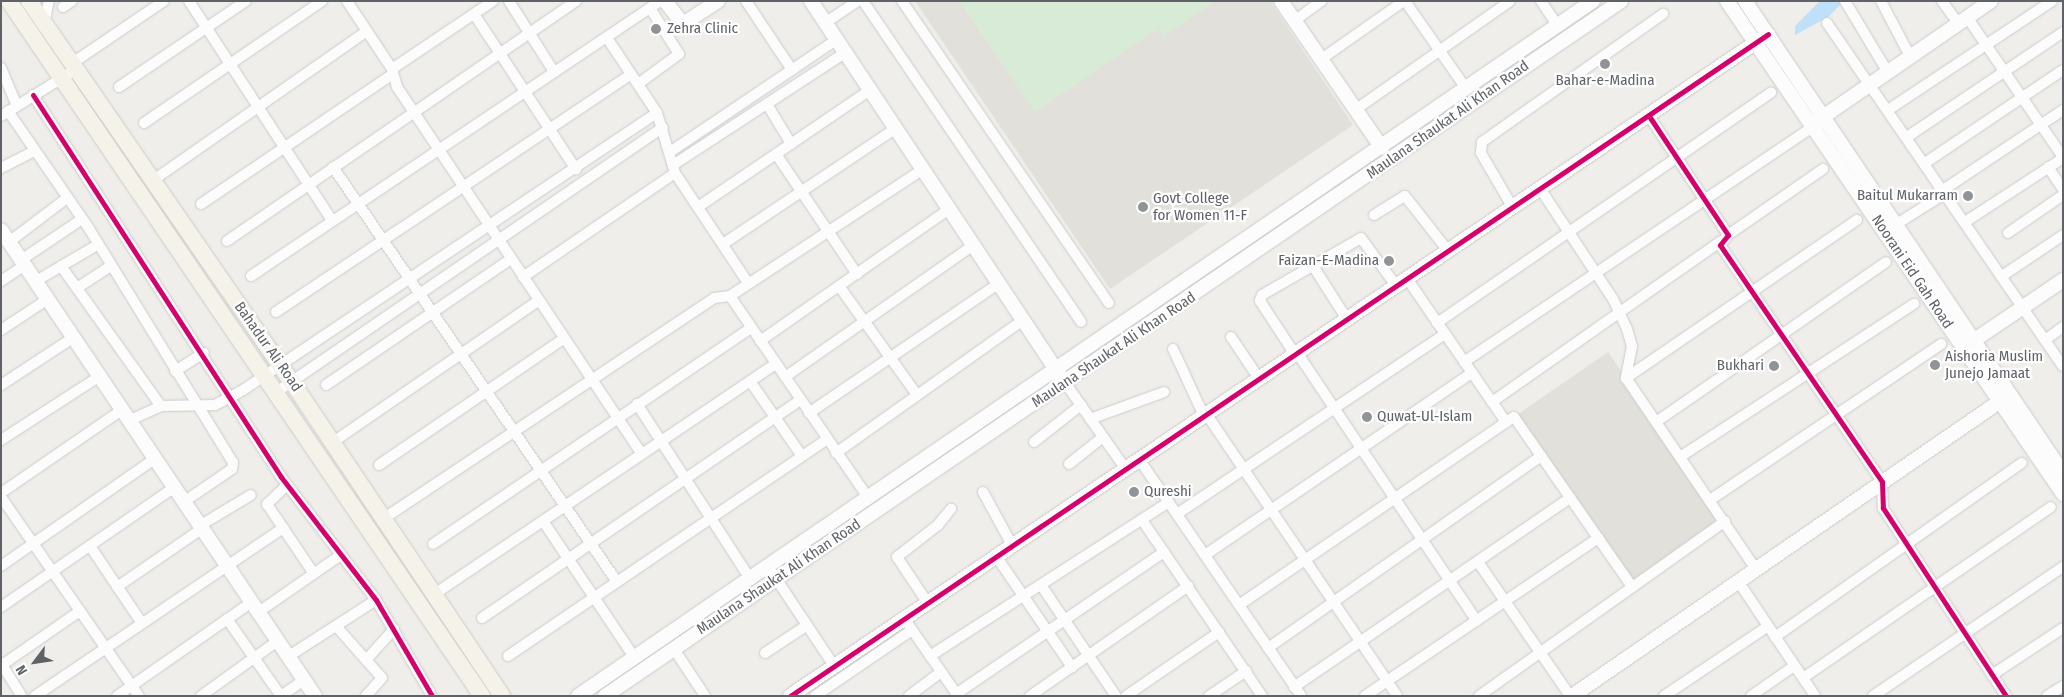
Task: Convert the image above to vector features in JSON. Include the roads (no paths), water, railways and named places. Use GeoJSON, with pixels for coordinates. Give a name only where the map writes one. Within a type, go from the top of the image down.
{"type":"FeatureCollection","features":[{"type":"Feature","properties":{"kind":"main road","name":"Bahadur Ali Road"},"geometry":{"type":"LineString","coordinates":[[8,1],[59,79],[482,696]]}},
{"type":"Feature","properties":{"kind":"main road","name":"Bahadur Ali Road"},"geometry":{"type":"LineString","coordinates":[[29,1],[333,442],[502,696]]}},
{"type":"Feature","properties":{"kind":"main road"},"geometry":{"type":"LineString","coordinates":[[665,1],[683,24],[718,1]]}},
{"type":"Feature","properties":{"kind":"main road"},"geometry":{"type":"LineString","coordinates":[[811,1],[948,210],[1066,384]]}},
{"type":"Feature","properties":{"kind":"main road"},"geometry":{"type":"LineString","coordinates":[[1281,1],[1382,148]]}},
{"type":"Feature","properties":{"kind":"main road","name":"Maulana Shaukat Ali Khan Road"},"geometry":{"type":"LineString","coordinates":[[605,696],[674,648],[869,499],[1056,369],[1467,90],[1593,1]]}},
{"type":"Feature","properties":{"kind":"main road","name":"Maulana Shaukat Ali Khan Road"},"geometry":{"type":"LineString","coordinates":[[578,696],[751,580],[772,574],[1066,384],[1621,1]]}},
{"type":"Feature","properties":{"kind":"main road","name":"Noorani Eid Gah Road"},"geometry":{"type":"LineString","coordinates":[[1727,1],[1762,38],[1822,114],[1973,341],[2063,472]]}},
{"type":"Feature","properties":{"kind":"main road","name":"Noorani Eid Gah Road"},"geometry":{"type":"LineString","coordinates":[[1744,1],[1762,38],[1814,126],[2063,494]]}},
{"type":"Feature","properties":{"kind":"main road"},"geometry":{"type":"LineString","coordinates":[[1814,126],[1822,114],[1991,1]]}},
{"type":"Feature","properties":{"kind":"main road"},"geometry":{"type":"LineString","coordinates":[[790,696],[804,692],[834,666],[908,624],[927,602],[1125,468],[1348,321],[1762,38]]}},
{"type":"Feature","properties":{"kind":"main road"},"geometry":{"type":"LineString","coordinates":[[5,236],[229,565],[315,696]]}},
{"type":"Feature","properties":{"kind":"main road"},"geometry":{"type":"LineString","coordinates":[[1973,341],[2063,280]]}},
{"type":"Feature","properties":{"kind":"main road"},"geometry":{"type":"LineString","coordinates":[[1577,694],[1738,581],[2000,402]]}},
{"type":"Feature","properties":{"kind":"street"},"geometry":{"type":"LineString","coordinates":[[1,5],[8,1]]}},
{"type":"Feature","properties":{"kind":"street"},"geometry":{"type":"LineString","coordinates":[[44,24],[49,1]]}},
{"type":"Feature","properties":{"kind":"street"},"geometry":{"type":"LineString","coordinates":[[9,111],[59,79],[164,1]]}},
{"type":"Feature","properties":{"kind":"street"},"geometry":{"type":"LineString","coordinates":[[189,1],[332,220]]}},
{"type":"Feature","properties":{"kind":"street"},"geometry":{"type":"LineString","coordinates":[[119,87],[246,1]]}},
{"type":"Feature","properties":{"kind":"street"},"geometry":{"type":"LineString","coordinates":[[144,123],[322,1]]}},
{"type":"Feature","properties":{"kind":"street"},"geometry":{"type":"LineString","coordinates":[[347,1],[393,72],[414,111],[589,379],[642,454]]}},
{"type":"Feature","properties":{"kind":"street"},"geometry":{"type":"LineString","coordinates":[[200,204],[493,1]]}},
{"type":"Feature","properties":{"kind":"street"},"geometry":{"type":"LineString","coordinates":[[508,1],[554,72]]}},
{"type":"Feature","properties":{"kind":"street"},"geometry":{"type":"LineString","coordinates":[[226,241],[576,1]]}},
{"type":"Feature","properties":{"kind":"street"},"geometry":{"type":"LineString","coordinates":[[251,276],[660,1]]}},
{"type":"Feature","properties":{"kind":"street"},"geometry":{"type":"LineString","coordinates":[[746,1],[792,70]]}},
{"type":"Feature","properties":{"kind":"street"},"geometry":{"type":"LineString","coordinates":[[825,23],[858,1]]}},
{"type":"Feature","properties":{"kind":"street"},"geometry":{"type":"LineString","coordinates":[[863,1],[1080,322]]}},
{"type":"Feature","properties":{"kind":"street"},"geometry":{"type":"LineString","coordinates":[[902,1],[1108,303]]}},
{"type":"Feature","properties":{"kind":"street"},"geometry":{"type":"LineString","coordinates":[[1294,21],[1322,1]]}},
{"type":"Feature","properties":{"kind":"street"},"geometry":{"type":"LineString","coordinates":[[1320,60],[1404,1],[1467,90]]}},
{"type":"Feature","properties":{"kind":"street"},"geometry":{"type":"LineString","coordinates":[[1355,110],[1510,1]]}},
{"type":"Feature","properties":{"kind":"street"},"geometry":{"type":"LineString","coordinates":[[1541,1],[1558,26]]}},
{"type":"Feature","properties":{"kind":"street"},"geometry":{"type":"LineString","coordinates":[[1845,1],[1887,71]]}},
{"type":"Feature","properties":{"kind":"street"},"geometry":{"type":"LineString","coordinates":[[1881,1],[1910,56]]}},
{"type":"Feature","properties":{"kind":"street"},"geometry":{"type":"LineString","coordinates":[[1942,1],[1986,45],[2063,157],[1965,222]]}},
{"type":"Feature","properties":{"kind":"street"},"geometry":{"type":"LineString","coordinates":[[1888,110],[2052,1]]}},
{"type":"Feature","properties":{"kind":"street"},"geometry":{"type":"LineString","coordinates":[[638,84],[679,54],[650,8]]}},
{"type":"Feature","properties":{"kind":"street"},"geometry":{"type":"LineString","coordinates":[[474,14],[576,168]]}},
{"type":"Feature","properties":{"kind":"street"},"geometry":{"type":"LineString","coordinates":[[1513,208],[1480,153],[1482,142],[1663,14]]}},
{"type":"Feature","properties":{"kind":"street"},"geometry":{"type":"LineString","coordinates":[[1828,23],[2063,366]]}},
{"type":"Feature","properties":{"kind":"street"},"geometry":{"type":"LineString","coordinates":[[152,181],[366,31]]}},
{"type":"Feature","properties":{"kind":"street"},"geometry":{"type":"LineString","coordinates":[[1907,137],[2063,32]]}},
{"type":"Feature","properties":{"kind":"street"},"geometry":{"type":"LineString","coordinates":[[607,38],[657,113],[674,169],[748,283]]}},
{"type":"Feature","properties":{"kind":"street"},"geometry":{"type":"LineString","coordinates":[[670,152],[836,40]]}},
{"type":"Feature","properties":{"kind":"street"},"geometry":{"type":"LineString","coordinates":[[523,277],[767,104],[845,53]]}},
{"type":"Feature","properties":{"kind":"street"},"geometry":{"type":"LineString","coordinates":[[1,68],[9,111],[33,152],[82,219],[109,267],[197,404],[234,466],[185,501]]}},
{"type":"Feature","properties":{"kind":"street"},"geometry":{"type":"LineString","coordinates":[[1925,163],[2063,70]]}},
{"type":"Feature","properties":{"kind":"street"},"geometry":{"type":"LineString","coordinates":[[276,312],[632,74]]}},
{"type":"Feature","properties":{"kind":"street"},"geometry":{"type":"LineString","coordinates":[[698,207],[870,91]]}},
{"type":"Feature","properties":{"kind":"street"},"geometry":{"type":"LineString","coordinates":[[1437,323],[1771,93]]}},
{"type":"Feature","properties":{"kind":"street"},"geometry":{"type":"LineString","coordinates":[[33,95],[204,353],[287,485],[376,600],[432,696]]}},
{"type":"Feature","properties":{"kind":"street"},"geometry":{"type":"LineString","coordinates":[[767,104],[791,144]]}},
{"type":"Feature","properties":{"kind":"street"},"geometry":{"type":"LineString","coordinates":[[1895,225],[2063,110]]}},
{"type":"Feature","properties":{"kind":"street"},"geometry":{"type":"LineString","coordinates":[[1,493],[126,414],[161,406],[216,405],[264,378],[657,113]]}},
{"type":"Feature","properties":{"kind":"street"},"geometry":{"type":"LineString","coordinates":[[1649,116],[1703,197],[1752,290],[1882,482],[1883,508],[1936,586],[2006,696]]}},
{"type":"Feature","properties":{"kind":"street"},"geometry":{"type":"LineString","coordinates":[[1464,362],[1703,197],[1814,126]]}},
{"type":"Feature","properties":{"kind":"street"},"geometry":{"type":"LineString","coordinates":[[275,393],[500,241],[662,127]]}},
{"type":"Feature","properties":{"kind":"street"},"geometry":{"type":"LineString","coordinates":[[723,244],[895,129]]}},
{"type":"Feature","properties":{"kind":"street"},"geometry":{"type":"LineString","coordinates":[[1,168],[33,152]]}},
{"type":"Feature","properties":{"kind":"street"},"geometry":{"type":"LineString","coordinates":[[776,154],[857,274]]}},
{"type":"Feature","properties":{"kind":"street"},"geometry":{"type":"LineString","coordinates":[[333,167],[418,296],[617,582]]}},
{"type":"Feature","properties":{"kind":"street"},"geometry":{"type":"LineString","coordinates":[[2048,167],[2063,189]]}},
{"type":"Feature","properties":{"kind":"street"},"geometry":{"type":"LineString","coordinates":[[1492,402],[1823,169]]}},
{"type":"Feature","properties":{"kind":"street"},"geometry":{"type":"LineString","coordinates":[[383,519],[510,430],[714,298],[730,296],[922,170]]}},
{"type":"Feature","properties":{"kind":"street"},"geometry":{"type":"LineString","coordinates":[[1541,190],[1620,313],[1632,346],[1626,378],[1756,569]]}},
{"type":"Feature","properties":{"kind":"street"},"geometry":{"type":"LineString","coordinates":[[2008,233],[2063,195]]}},
{"type":"Feature","properties":{"kind":"street"},"geometry":{"type":"LineString","coordinates":[[1374,216],[1405,196],[1449,252]]}},
{"type":"Feature","properties":{"kind":"street"},"geometry":{"type":"LineString","coordinates":[[5,236],[67,198]]}},
{"type":"Feature","properties":{"kind":"street"},"geometry":{"type":"LineString","coordinates":[[760,341],[948,210]]}},
{"type":"Feature","properties":{"kind":"street"},"geometry":{"type":"LineString","coordinates":[[1,281],[23,262],[82,219]]}},
{"type":"Feature","properties":{"kind":"street"},"geometry":{"type":"LineString","coordinates":[[1626,378],[1752,290],[1857,220]]}},
{"type":"Feature","properties":{"kind":"street"},"geometry":{"type":"LineString","coordinates":[[2002,276],[2063,235]]}},
{"type":"Feature","properties":{"kind":"street"},"geometry":{"type":"LineString","coordinates":[[1477,621],[1363,448],[1260,299],[1362,238],[1437,323],[1506,422]]}},
{"type":"Feature","properties":{"kind":"street"},"geometry":{"type":"LineString","coordinates":[[36,281],[97,245]]}},
{"type":"Feature","properties":{"kind":"street"},"geometry":{"type":"LineString","coordinates":[[785,377],[972,246]]}},
{"type":"Feature","properties":{"kind":"street"},"geometry":{"type":"LineString","coordinates":[[326,385],[511,259]]}},
{"type":"Feature","properties":{"kind":"street"},"geometry":{"type":"LineString","coordinates":[[1656,422],[1886,262]]}},
{"type":"Feature","properties":{"kind":"street"},"geometry":{"type":"LineString","coordinates":[[62,266],[161,406]]}},
{"type":"Feature","properties":{"kind":"street"},"geometry":{"type":"LineString","coordinates":[[1313,266],[1348,321]]}},
{"type":"Feature","properties":{"kind":"street"},"geometry":{"type":"LineString","coordinates":[[77,288],[109,267]]}},
{"type":"Feature","properties":{"kind":"street"},"geometry":{"type":"LineString","coordinates":[[809,413],[998,284]]}},
{"type":"Feature","properties":{"kind":"street"},"geometry":{"type":"LineString","coordinates":[[839,286],[917,396]]}},
{"type":"Feature","properties":{"kind":"street"},"geometry":{"type":"LineString","coordinates":[[730,296],[869,499]]}},
{"type":"Feature","properties":{"kind":"street"},"geometry":{"type":"LineString","coordinates":[[1,330],[48,299]]}},
{"type":"Feature","properties":{"kind":"street"},"geometry":{"type":"LineString","coordinates":[[333,442],[538,301]]}},
{"type":"Feature","properties":{"kind":"street"},"geometry":{"type":"LineString","coordinates":[[1680,457],[1914,304]]}},
{"type":"Feature","properties":{"kind":"street"},"geometry":{"type":"LineString","coordinates":[[836,453],[1023,320]]}},
{"type":"Feature","properties":{"kind":"street"},"geometry":{"type":"LineString","coordinates":[[2045,340],[2063,327]]}},
{"type":"Feature","properties":{"kind":"street"},"geometry":{"type":"LineString","coordinates":[[433,544],[751,328]]}},
{"type":"Feature","properties":{"kind":"street"},"geometry":{"type":"LineString","coordinates":[[1177,514],[1445,334]]}},
{"type":"Feature","properties":{"kind":"street"},"geometry":{"type":"LineString","coordinates":[[1,386],[74,337]]}},
{"type":"Feature","properties":{"kind":"street"},"geometry":{"type":"LineString","coordinates":[[1231,337],[1260,380]]}},
{"type":"Feature","properties":{"kind":"street"},"geometry":{"type":"LineString","coordinates":[[379,464],[563,339]]}},
{"type":"Feature","properties":{"kind":"street"},"geometry":{"type":"LineString","coordinates":[[1710,500],[1941,344]]}},
{"type":"Feature","properties":{"kind":"street"},"geometry":{"type":"LineString","coordinates":[[1173,349],[1206,416],[1397,696]]}},
{"type":"Feature","properties":{"kind":"street"},"geometry":{"type":"LineString","coordinates":[[175,371],[204,353]]}},
{"type":"Feature","properties":{"kind":"street"},"geometry":{"type":"LineString","coordinates":[[433,595],[776,364]]}},
{"type":"Feature","properties":{"kind":"street"},"geometry":{"type":"LineString","coordinates":[[1205,555],[1472,373]]}},
{"type":"Feature","properties":{"kind":"street"},"geometry":{"type":"LineString","coordinates":[[1,440],[100,376]]}},
{"type":"Feature","properties":{"kind":"street"},"geometry":{"type":"LineString","coordinates":[[750,381],[802,456]]}},
{"type":"Feature","properties":{"kind":"street"},"geometry":{"type":"LineString","coordinates":[[1066,384],[1125,468]]}},
{"type":"Feature","properties":{"kind":"street"},"geometry":{"type":"LineString","coordinates":[[1090,419],[1164,392]]}},
{"type":"Feature","properties":{"kind":"street"},"geometry":{"type":"LineString","coordinates":[[482,618],[800,400]]}},
{"type":"Feature","properties":{"kind":"street"},"geometry":{"type":"LineString","coordinates":[[637,404],[751,580]]}},
{"type":"Feature","properties":{"kind":"street"},"geometry":{"type":"LineString","coordinates":[[1034,442],[1081,405]]}},
{"type":"Feature","properties":{"kind":"street"},"geometry":{"type":"LineString","coordinates":[[1239,605],[1514,417],[1632,587]]}},
{"type":"Feature","properties":{"kind":"street"},"geometry":{"type":"LineString","coordinates":[[1069,464],[1103,437]]}},
{"type":"Feature","properties":{"kind":"street"},"geometry":{"type":"LineString","coordinates":[[508,656],[827,439]]}},
{"type":"Feature","properties":{"kind":"street"},"geometry":{"type":"LineString","coordinates":[[1268,648],[1541,456]]}},
{"type":"Feature","properties":{"kind":"street"},"geometry":{"type":"LineString","coordinates":[[1,566],[156,458]]}},
{"type":"Feature","properties":{"kind":"street"},"geometry":{"type":"LineString","coordinates":[[1139,459],[1301,696]]}},
{"type":"Feature","properties":{"kind":"street"},"geometry":{"type":"LineString","coordinates":[[1775,637],[2022,463]]}},
{"type":"Feature","properties":{"kind":"street"},"geometry":{"type":"LineString","coordinates":[[287,485],[266,502],[314,574]]}},
{"type":"Feature","properties":{"kind":"street"},"geometry":{"type":"LineString","coordinates":[[1,607],[176,487]]}},
{"type":"Feature","properties":{"kind":"street"},"geometry":{"type":"LineString","coordinates":[[983,492],[1012,545]]}},
{"type":"Feature","properties":{"kind":"street"},"geometry":{"type":"LineString","coordinates":[[117,587],[202,526],[251,495]]}},
{"type":"Feature","properties":{"kind":"street"},"geometry":{"type":"LineString","coordinates":[[1,497],[139,696]]}},
{"type":"Feature","properties":{"kind":"street"},"geometry":{"type":"LineString","coordinates":[[1294,686],[1570,498]]}},
{"type":"Feature","properties":{"kind":"street"},"geometry":{"type":"LineString","coordinates":[[930,656],[1169,502]]}},
{"type":"Feature","properties":{"kind":"street"},"geometry":{"type":"LineString","coordinates":[[1803,678],[2052,507]]}},
{"type":"Feature","properties":{"kind":"street"},"geometry":{"type":"LineString","coordinates":[[927,602],[897,557],[938,525],[951,509]]}},
{"type":"Feature","properties":{"kind":"street"},"geometry":{"type":"LineString","coordinates":[[1142,520],[1262,696]]}},
{"type":"Feature","properties":{"kind":"street"},"geometry":{"type":"LineString","coordinates":[[543,521],[634,657]]}},
{"type":"Feature","properties":{"kind":"street"},"geometry":{"type":"LineString","coordinates":[[1479,696],[1725,521]]}},
{"type":"Feature","properties":{"kind":"street"},"geometry":{"type":"LineString","coordinates":[[35,696],[141,622],[283,528]]}},
{"type":"Feature","properties":{"kind":"street"},"geometry":{"type":"LineString","coordinates":[[1365,696],[1598,538]]}},
{"type":"Feature","properties":{"kind":"street"},"geometry":{"type":"LineString","coordinates":[[90,546],[141,622]]}},
{"type":"Feature","properties":{"kind":"street"},"geometry":{"type":"LineString","coordinates":[[815,696],[908,624],[957,695],[1164,552]]}},
{"type":"Feature","properties":{"kind":"street"},"geometry":{"type":"LineString","coordinates":[[117,696],[227,619],[256,606],[314,574],[341,555]]}},
{"type":"Feature","properties":{"kind":"street"},"geometry":{"type":"LineString","coordinates":[[996,556],[1072,667]]}},
{"type":"Feature","properties":{"kind":"street"},"geometry":{"type":"LineString","coordinates":[[1478,562],[1540,652],[1577,694]]}},
{"type":"Feature","properties":{"kind":"street"},"geometry":{"type":"LineString","coordinates":[[1873,696],[1966,635],[2063,567]]}},
{"type":"Feature","properties":{"kind":"street"},"geometry":{"type":"LineString","coordinates":[[772,574],[834,666]]}},
{"type":"Feature","properties":{"kind":"street"},"geometry":{"type":"LineString","coordinates":[[1738,581],[1815,696]]}},
{"type":"Feature","properties":{"kind":"street"},"geometry":{"type":"LineString","coordinates":[[1041,585],[1116,696]]}},
{"type":"Feature","properties":{"kind":"street"},"geometry":{"type":"LineString","coordinates":[[1030,696],[1188,586]]}},
{"type":"Feature","properties":{"kind":"street"},"geometry":{"type":"LineString","coordinates":[[289,656],[376,600]]}},
{"type":"Feature","properties":{"kind":"street"},"geometry":{"type":"LineString","coordinates":[[22,696],[2,664],[80,611]]}},
{"type":"Feature","properties":{"kind":"street"},"geometry":{"type":"LineString","coordinates":[[227,619],[281,696],[305,679]]}},
{"type":"Feature","properties":{"kind":"street"},"geometry":{"type":"LineString","coordinates":[[336,626],[382,680],[366,696]]}},
{"type":"Feature","properties":{"kind":"street"},"geometry":{"type":"LineString","coordinates":[[765,653],[806,626]]}},
{"type":"Feature","properties":{"kind":"street"},"geometry":{"type":"LineString","coordinates":[[1664,696],[1768,626]]}},
{"type":"Feature","properties":{"kind":"street"},"geometry":{"type":"LineString","coordinates":[[1992,675],[2063,628]]}},
{"type":"Feature","properties":{"kind":"street"},"geometry":{"type":"LineString","coordinates":[[366,660],[394,629]]}},
{"type":"Feature","properties":{"kind":"street"},"geometry":{"type":"LineString","coordinates":[[1126,696],[1219,632]]}},
{"type":"Feature","properties":{"kind":"street"},"geometry":{"type":"LineString","coordinates":[[201,696],[279,640]]}},
{"type":"Feature","properties":{"kind":"street"},"geometry":{"type":"LineString","coordinates":[[674,648],[705,696]]}},
{"type":"Feature","properties":{"kind":"street"},"geometry":{"type":"LineString","coordinates":[[1751,696],[1794,666]]}},
{"type":"Feature","properties":{"kind":"street"},"geometry":{"type":"LineString","coordinates":[[1209,696],[1246,671]]}},
{"type":"Feature","properties":{"kind":"street"},"geometry":{"type":"LineString","coordinates":[[909,696],[941,672]]}},
{"type":"Feature","properties":{"kind":"street"},"geometry":{"type":"LineString","coordinates":[[2047,696],[2063,686]]}},
{"type":"Feature","properties":{"kind":"water"},"geometry":{"type":"Polygon","coordinates":[[[1820,1],[1840,1],[1840,5],[1828,17],[1795,35],[1795,26],[1820,1]]]}},
{"type":"Feature","properties":{"kind":"place","name":"Zehra Clinic"},"geometry":{"type":"Point","coordinates":[656,29]}},
{"type":"Feature","properties":{"kind":"place","name":"Bahar-e-Madina"},"geometry":{"type":"Point","coordinates":[1605,64]}},
{"type":"Feature","properties":{"kind":"place","name":"Baitul Mukarram"},"geometry":{"type":"Point","coordinates":[1968,196]}},
{"type":"Feature","properties":{"kind":"place","name":"Govt College for Women 11-F"},"geometry":{"type":"Point","coordinates":[1143,207]}},
{"type":"Feature","properties":{"kind":"place","name":"Faizan-E-Madina"},"geometry":{"type":"Point","coordinates":[1389,261]}},
{"type":"Feature","properties":{"kind":"place","name":"Aishoria Muslim Junejo Jamaat"},"geometry":{"type":"Point","coordinates":[1935,365]}},
{"type":"Feature","properties":{"kind":"place","name":"Bukhari"},"geometry":{"type":"Point","coordinates":[1774,366]}},
{"type":"Feature","properties":{"kind":"place","name":"Quwat-Ul-Islam"},"geometry":{"type":"Point","coordinates":[1367,417]}},
{"type":"Feature","properties":{"kind":"place","name":"Qureshi"},"geometry":{"type":"Point","coordinates":[1134,492]}}]}
